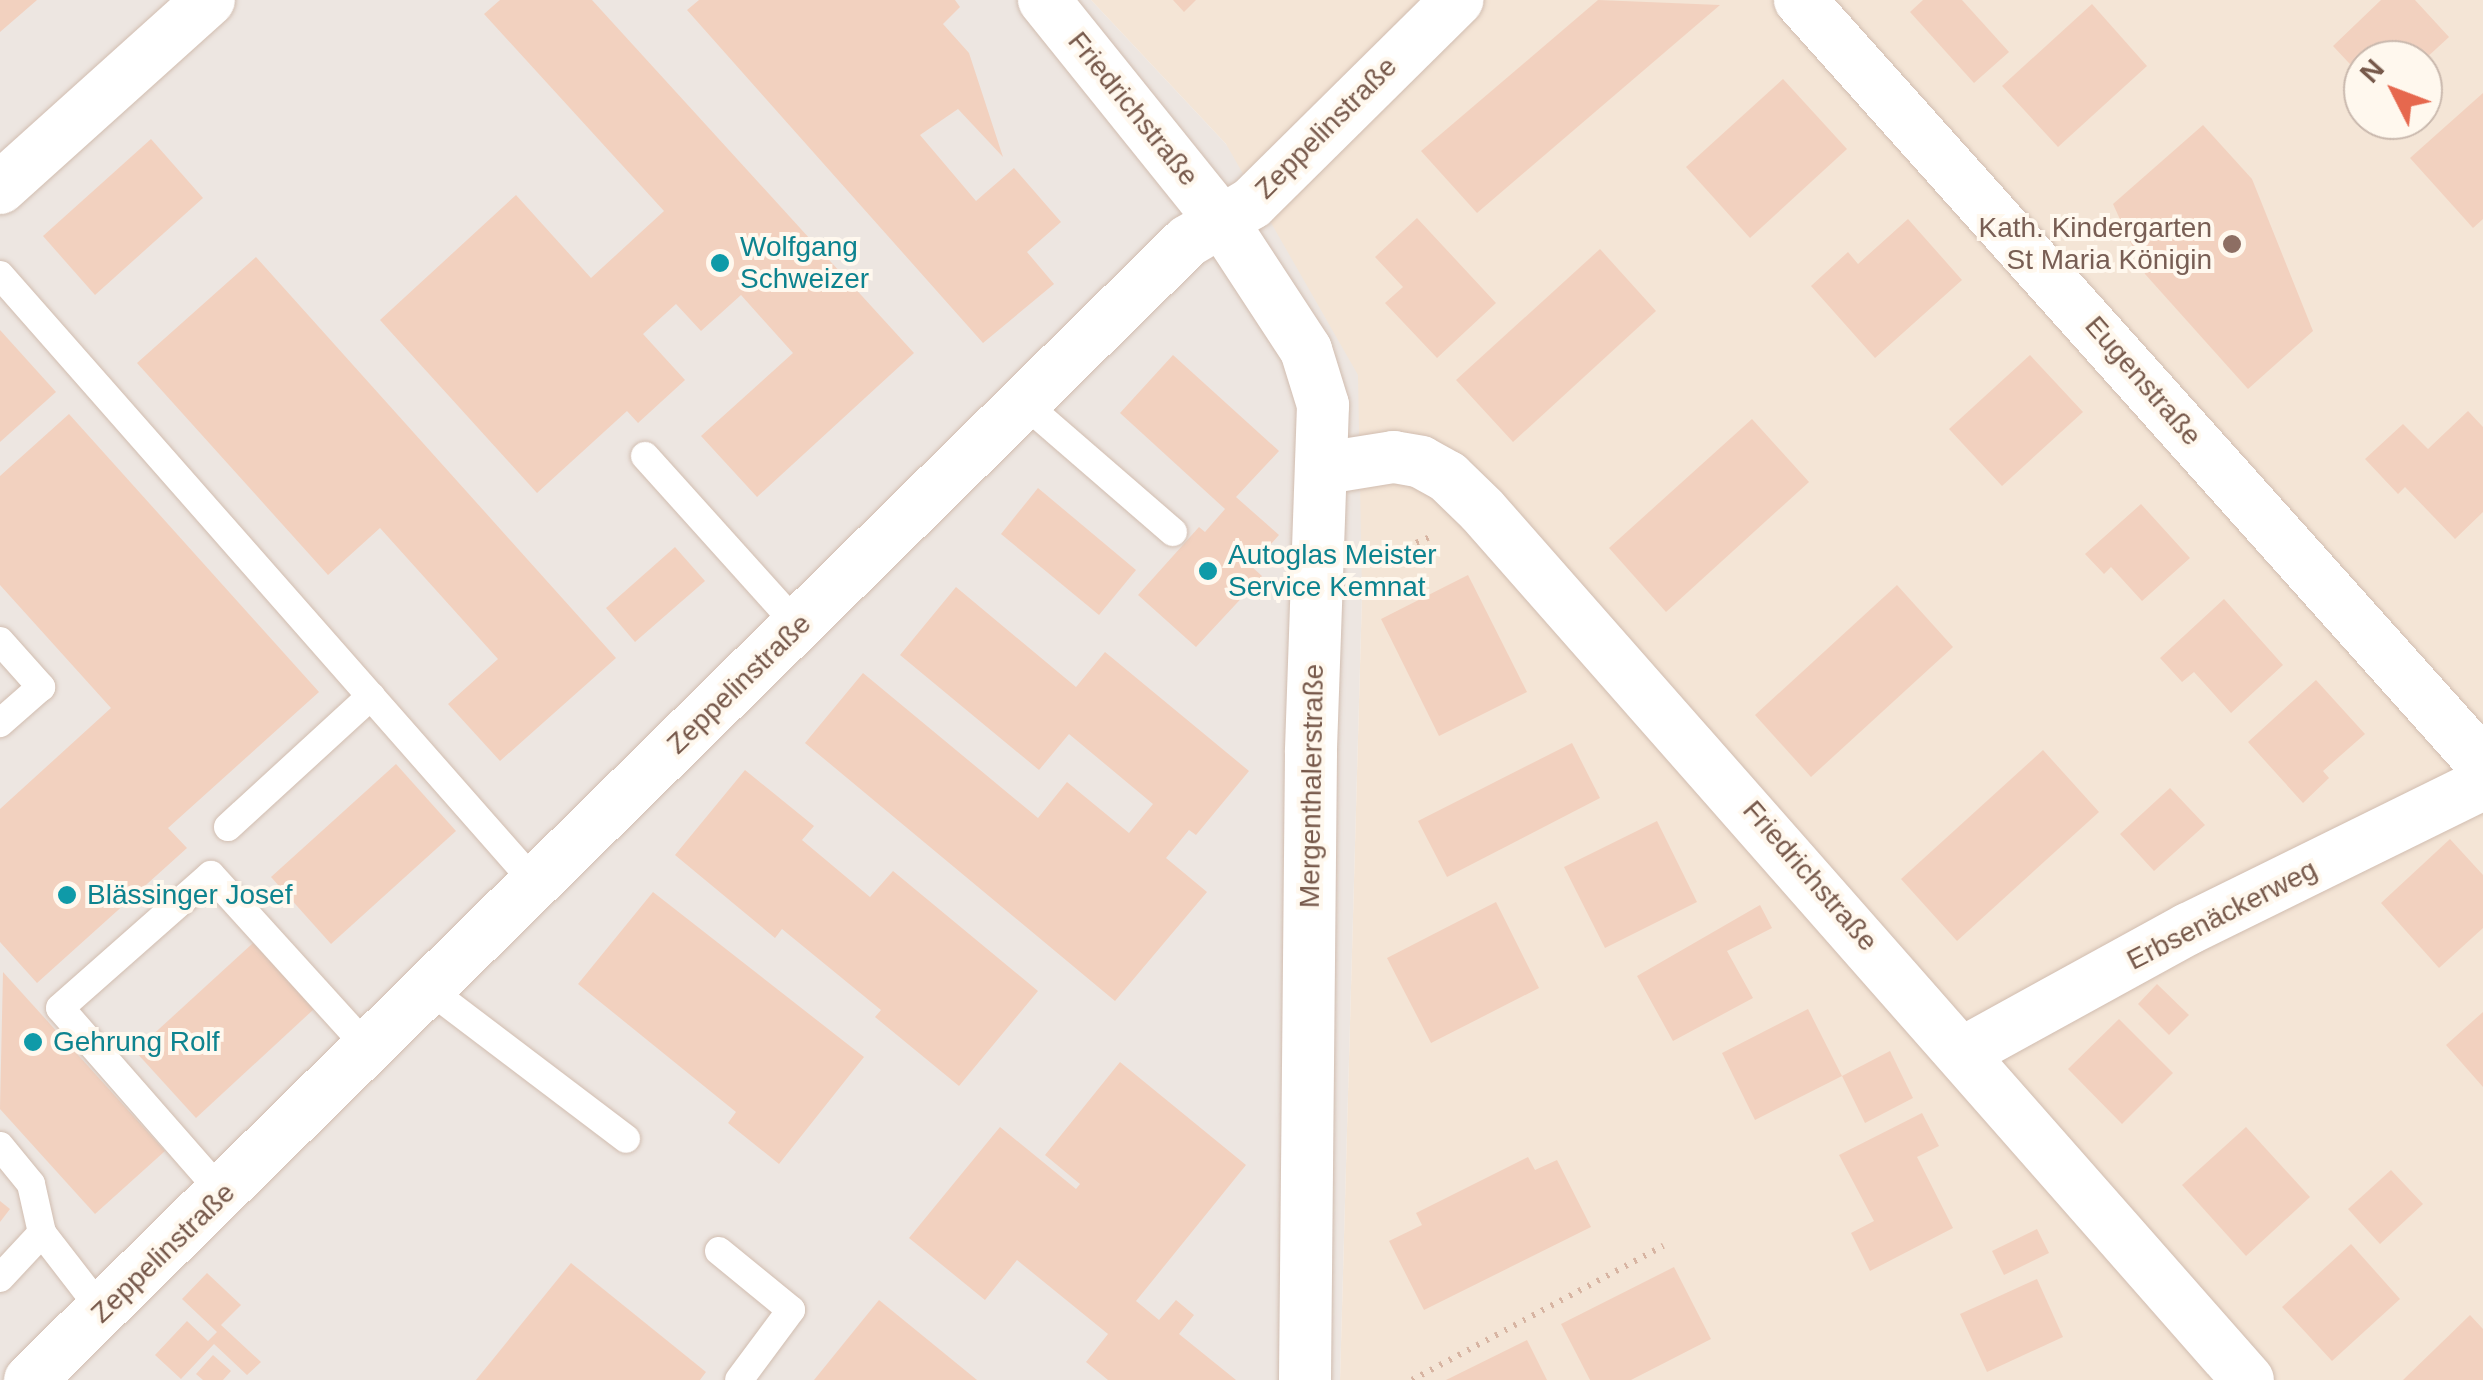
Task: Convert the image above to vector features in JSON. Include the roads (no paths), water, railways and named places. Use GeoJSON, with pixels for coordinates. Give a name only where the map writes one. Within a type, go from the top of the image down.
{"type":"FeatureCollection","features":[{"type":"Feature","properties":{"kind":"street"},"geometry":{"type":"LineString","coordinates":[[0,188],[210,0]]}},
{"type":"Feature","properties":{"kind":"street","name":"Friedrichstraße"},"geometry":{"type":"LineString","coordinates":[[1044,0],[1222,220]]}},
{"type":"Feature","properties":{"kind":"street","name":"Zeppelinstraße"},"geometry":{"type":"LineString","coordinates":[[30,1380],[1188,242],[1252,202],[1457,0]]}},
{"type":"Feature","properties":{"kind":"street","name":"Eugenstraße"},"geometry":{"type":"LineString","coordinates":[[1800,0],[2483,764]]}},
{"type":"Feature","properties":{"kind":"street","name":"Mergenthalerstraße"},"geometry":{"type":"LineString","coordinates":[[1222,220],[1306,350],[1323,406],[1325,468],[1318,566],[1305,1380]]}},
{"type":"Feature","properties":{"kind":"street","name":"Friedrichstraße"},"geometry":{"type":"LineString","coordinates":[[1325,468],[1394,457],[1421,462],[1448,477],[1482,510],[1964,1052],[2248,1380]]}},
{"type":"Feature","properties":{"kind":"street","name":"Erbsenäckerweg"},"geometry":{"type":"LineString","coordinates":[[1964,1052],[2188,930],[2483,784]]}},
{"type":"Feature","properties":{"kind":"lane"},"geometry":{"type":"LineString","coordinates":[[0,275],[536,884]]}},
{"type":"Feature","properties":{"kind":"lane"},"geometry":{"type":"LineString","coordinates":[[1024,403],[1173,532]]}},
{"type":"Feature","properties":{"kind":"lane"},"geometry":{"type":"LineString","coordinates":[[645,456],[798,626]]}},
{"type":"Feature","properties":{"kind":"lane"},"geometry":{"type":"LineString","coordinates":[[0,641],[41,687],[0,722]]}},
{"type":"Feature","properties":{"kind":"lane"},"geometry":{"type":"LineString","coordinates":[[228,827],[370,696]]}},
{"type":"Feature","properties":{"kind":"lane"},"geometry":{"type":"LineString","coordinates":[[223,1194],[60,1008],[212,875],[370,1049]]}},
{"type":"Feature","properties":{"kind":"lane"},"geometry":{"type":"LineString","coordinates":[[430,990],[626,1139]]}},
{"type":"Feature","properties":{"kind":"lane"},"geometry":{"type":"LineString","coordinates":[[0,1146],[31,1184],[42,1233],[103,1312]]}},
{"type":"Feature","properties":{"kind":"lane"},"geometry":{"type":"LineString","coordinates":[[0,1278],[42,1233]]}},
{"type":"Feature","properties":{"kind":"lane"},"geometry":{"type":"LineString","coordinates":[[719,1251],[790,1310],[739,1380]]}},
{"type":"Feature","properties":{"kind":"place","name":"Kath. Kindergarten St Maria Königin"},"geometry":{"type":"Point","coordinates":[2232,244]}},
{"type":"Feature","properties":{"kind":"place","name":"Wolfgang Schweizer"},"geometry":{"type":"Point","coordinates":[720,263]}},
{"type":"Feature","properties":{"kind":"place","name":"Autoglas Meister Service Kemnat"},"geometry":{"type":"Point","coordinates":[1208,571]}},
{"type":"Feature","properties":{"kind":"place","name":"Blässinger Josef"},"geometry":{"type":"Point","coordinates":[67,895]}},
{"type":"Feature","properties":{"kind":"place","name":"Gehrung Rolf"},"geometry":{"type":"Point","coordinates":[33,1042]}}]}
